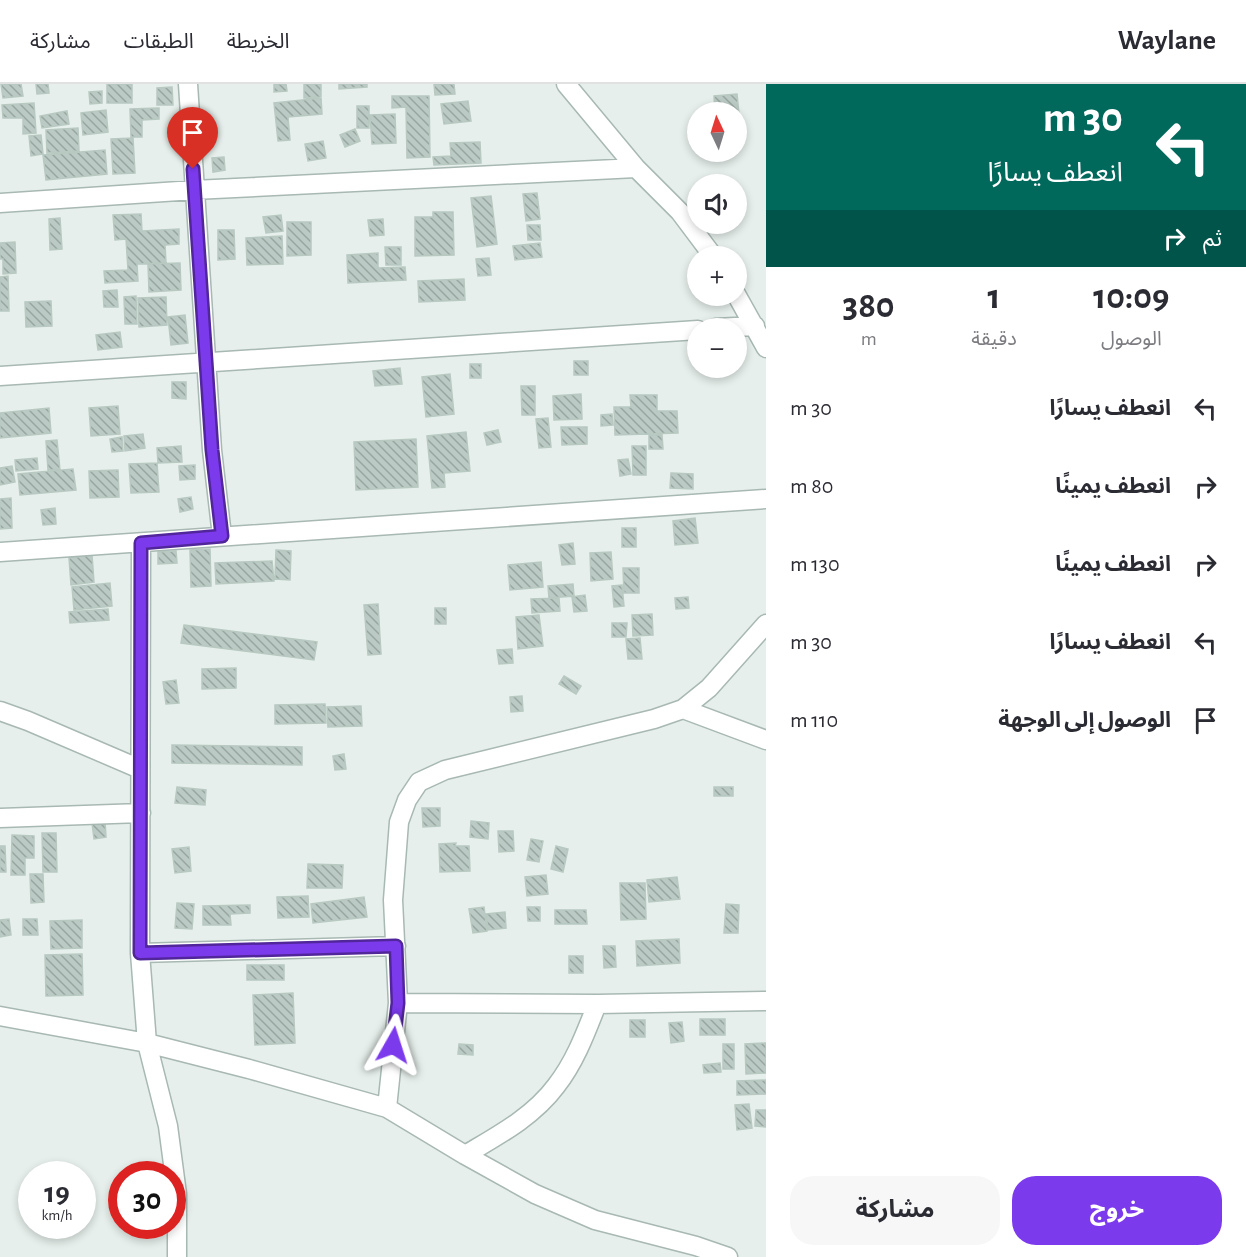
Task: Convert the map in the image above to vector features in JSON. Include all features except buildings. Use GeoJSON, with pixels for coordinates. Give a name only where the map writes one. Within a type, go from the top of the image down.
{"type":"FeatureCollection","features":[{"type":"Feature","properties":{"kind":"street"},"geometry":{"type":"LineString","coordinates":[[188,84],[212,450],[222,536]]}},
{"type":"Feature","properties":{"kind":"street"},"geometry":{"type":"LineString","coordinates":[[566,84],[636,168],[680,212],[706,246]]}},
{"type":"Feature","properties":{"kind":"street"},"geometry":{"type":"LineString","coordinates":[[0,203],[194,190],[636,168]]}},
{"type":"Feature","properties":{"kind":"street"},"geometry":{"type":"LineString","coordinates":[[743,306],[766,348]]}},
{"type":"Feature","properties":{"kind":"street"},"geometry":{"type":"LineString","coordinates":[[747,326],[755,326]]}},
{"type":"Feature","properties":{"kind":"street"},"geometry":{"type":"LineString","coordinates":[[0,376],[687,331]]}},
{"type":"Feature","properties":{"kind":"street"},"geometry":{"type":"LineString","coordinates":[[0,552],[766,498]]}},
{"type":"Feature","properties":{"kind":"street"},"geometry":{"type":"LineString","coordinates":[[141,543],[140,953],[147,1043],[168,1126],[177,1194],[177,1257]]}},
{"type":"Feature","properties":{"kind":"street"},"geometry":{"type":"LineString","coordinates":[[387,1108],[398,1003],[393,900],[399,822],[407,800],[419,782],[444,770],[654,719],[683,709],[709,688],[766,624]]}},
{"type":"Feature","properties":{"kind":"street"},"geometry":{"type":"LineString","coordinates":[[683,709],[766,740]]}},
{"type":"Feature","properties":{"kind":"street"},"geometry":{"type":"LineString","coordinates":[[0,711],[140,770]]}},
{"type":"Feature","properties":{"kind":"street"},"geometry":{"type":"LineString","coordinates":[[0,818],[141,813]]}},
{"type":"Feature","properties":{"kind":"street"},"geometry":{"type":"LineString","coordinates":[[140,953],[396,946]]}},
{"type":"Feature","properties":{"kind":"street"},"geometry":{"type":"LineString","coordinates":[[398,1003],[597,1004],[766,1001]]}},
{"type":"Feature","properties":{"kind":"street"},"geometry":{"type":"LineString","coordinates":[[465,1155],[533,1111],[556,1087],[579,1048],[597,1004]]}},
{"type":"Feature","properties":{"kind":"street"},"geometry":{"type":"LineString","coordinates":[[0,1017],[147,1043],[387,1108],[535,1194],[596,1220],[696,1246],[728,1257]]}},
{"type":"Feature","properties":{"kind":"route"},"geometry":{"type":"LineString","coordinates":[[193,169],[212,450],[222,536],[141,543],[140,953],[396,946],[398,1003],[393,1045]]}}]}
